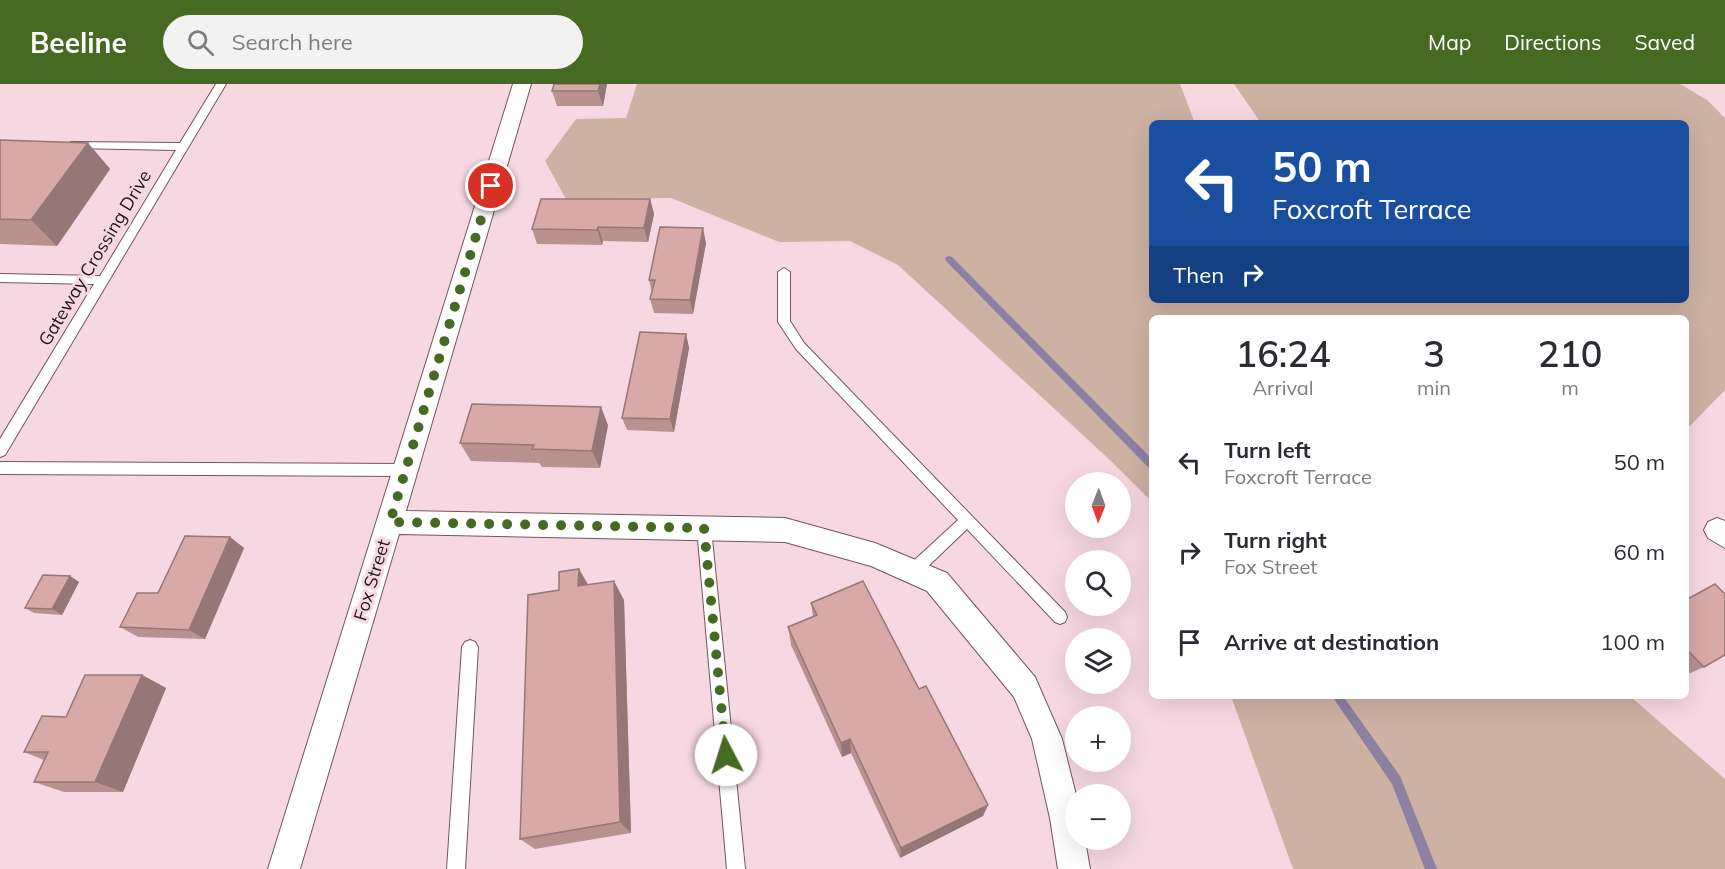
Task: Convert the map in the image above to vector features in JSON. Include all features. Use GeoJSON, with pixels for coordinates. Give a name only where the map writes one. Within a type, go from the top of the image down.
{"type":"FeatureCollection","features":[{"type":"Feature","properties":{"kind":"street","name":"Fox Street"},"geometry":{"type":"LineString","coordinates":[[284,869],[522,84]]}},
{"type":"Feature","properties":{"kind":"street"},"geometry":{"type":"LineString","coordinates":[[390,522],[785,530],[875,555],[937,582],[1025,687],[1047,739],[1066,819],[1074,869]]}},
{"type":"Feature","properties":{"kind":"lane","name":"Gateway Crossing Drive"},"geometry":{"type":"LineString","coordinates":[[0,451],[221,84]]}},
{"type":"Feature","properties":{"kind":"lane"},"geometry":{"type":"LineString","coordinates":[[60,145],[183,147]]}},
{"type":"Feature","properties":{"kind":"lane"},"geometry":{"type":"LineString","coordinates":[[784,273],[784,322],[800,346],[1060,617]]}},
{"type":"Feature","properties":{"kind":"lane"},"geometry":{"type":"LineString","coordinates":[[0,278],[103,280]]}},
{"type":"Feature","properties":{"kind":"lane"},"geometry":{"type":"LineString","coordinates":[[0,468],[405,470]]}},
{"type":"Feature","properties":{"kind":"lane"},"geometry":{"type":"LineString","coordinates":[[912,572],[967,520]]}},
{"type":"Feature","properties":{"kind":"lane"},"geometry":{"type":"LineString","coordinates":[[704,528],[736,869]]}},
{"type":"Feature","properties":{"kind":"lane"},"geometry":{"type":"LineString","coordinates":[[456,869],[470,647]]}},
{"type":"Feature","properties":{"kind":"shaded area"},"geometry":{"type":"Polygon","coordinates":[[[637,84],[1180,84],[1194,120],[1149,120],[1149,303],[1689,303],[1689,120],[1259,120],[1234,84],[1680,84],[1707,100],[1725,118],[1725,390],[1689,427],[1689,315],[1149,315],[1149,499],[1131,481],[1131,472],[1122,472],[898,265],[850,241],[779,242],[671,198],[566,199],[545,161],[576,119],[626,118],[637,84]]]}},
{"type":"Feature","properties":{"kind":"shaded area"},"geometry":{"type":"Polygon","coordinates":[[[1232,699],[1633,699],[1725,779],[1725,869],[1293,869],[1232,699]]]}},
{"type":"Feature","properties":{"kind":"building"},"geometry":{"type":"Polygon","coordinates":[[[554,84],[600,84],[598,91],[552,91],[554,84]]]}},
{"type":"Feature","properties":{"kind":"building"},"geometry":{"type":"Polygon","coordinates":[[[0,140],[88,143],[31,220],[0,219],[0,140]]]}},
{"type":"Feature","properties":{"kind":"building"},"geometry":{"type":"Polygon","coordinates":[[[541,199],[650,199],[644,228],[532,229],[541,199]]]}},
{"type":"Feature","properties":{"kind":"building"},"geometry":{"type":"Polygon","coordinates":[[[660,227],[703,228],[690,300],[650,299],[655,280],[649,280],[660,227]]]}},
{"type":"Feature","properties":{"kind":"building"},"geometry":{"type":"Polygon","coordinates":[[[640,332],[686,334],[670,419],[622,418],[640,332]]]}},
{"type":"Feature","properties":{"kind":"building"},"geometry":{"type":"Polygon","coordinates":[[[472,404],[601,407],[592,451],[532,449],[534,445],[460,443],[472,404]]]}},
{"type":"Feature","properties":{"kind":"building"},"geometry":{"type":"Polygon","coordinates":[[[185,536],[230,537],[189,630],[120,627],[137,593],[158,593],[185,536]]]}},
{"type":"Feature","properties":{"kind":"building"},"geometry":{"type":"Polygon","coordinates":[[[579,569],[578,586],[614,581],[620,822],[520,839],[528,595],[559,590],[559,572],[579,569]]]}},
{"type":"Feature","properties":{"kind":"building"},"geometry":{"type":"Polygon","coordinates":[[[43,575],[70,576],[52,609],[25,608],[43,575]]]}},
{"type":"Feature","properties":{"kind":"building"},"geometry":{"type":"Polygon","coordinates":[[[863,581],[919,689],[926,686],[988,805],[901,848],[850,739],[841,743],[788,627],[817,615],[811,603],[863,581]]]}},
{"type":"Feature","properties":{"kind":"building"},"geometry":{"type":"Polygon","coordinates":[[[1715,584],[1725,594],[1725,655],[1704,667],[1689,652],[1689,598],[1715,584]]]}},
{"type":"Feature","properties":{"kind":"building"},"geometry":{"type":"Polygon","coordinates":[[[85,675],[142,675],[95,782],[34,782],[48,752],[24,752],[42,716],[66,717],[85,675]]]}},
{"type":"Feature","properties":{"kind":"waterway"},"geometry":{"type":"LineString","coordinates":[[949,259],[1149,462]]}},
{"type":"Feature","properties":{"kind":"waterway"},"geometry":{"type":"LineString","coordinates":[[1339,699],[1396,780],[1431,869]]}},
{"type":"Feature","properties":{"kind":"route"},"geometry":{"type":"LineString","coordinates":[[491,186],[390,522],[704,528],[726,755]]}}]}
